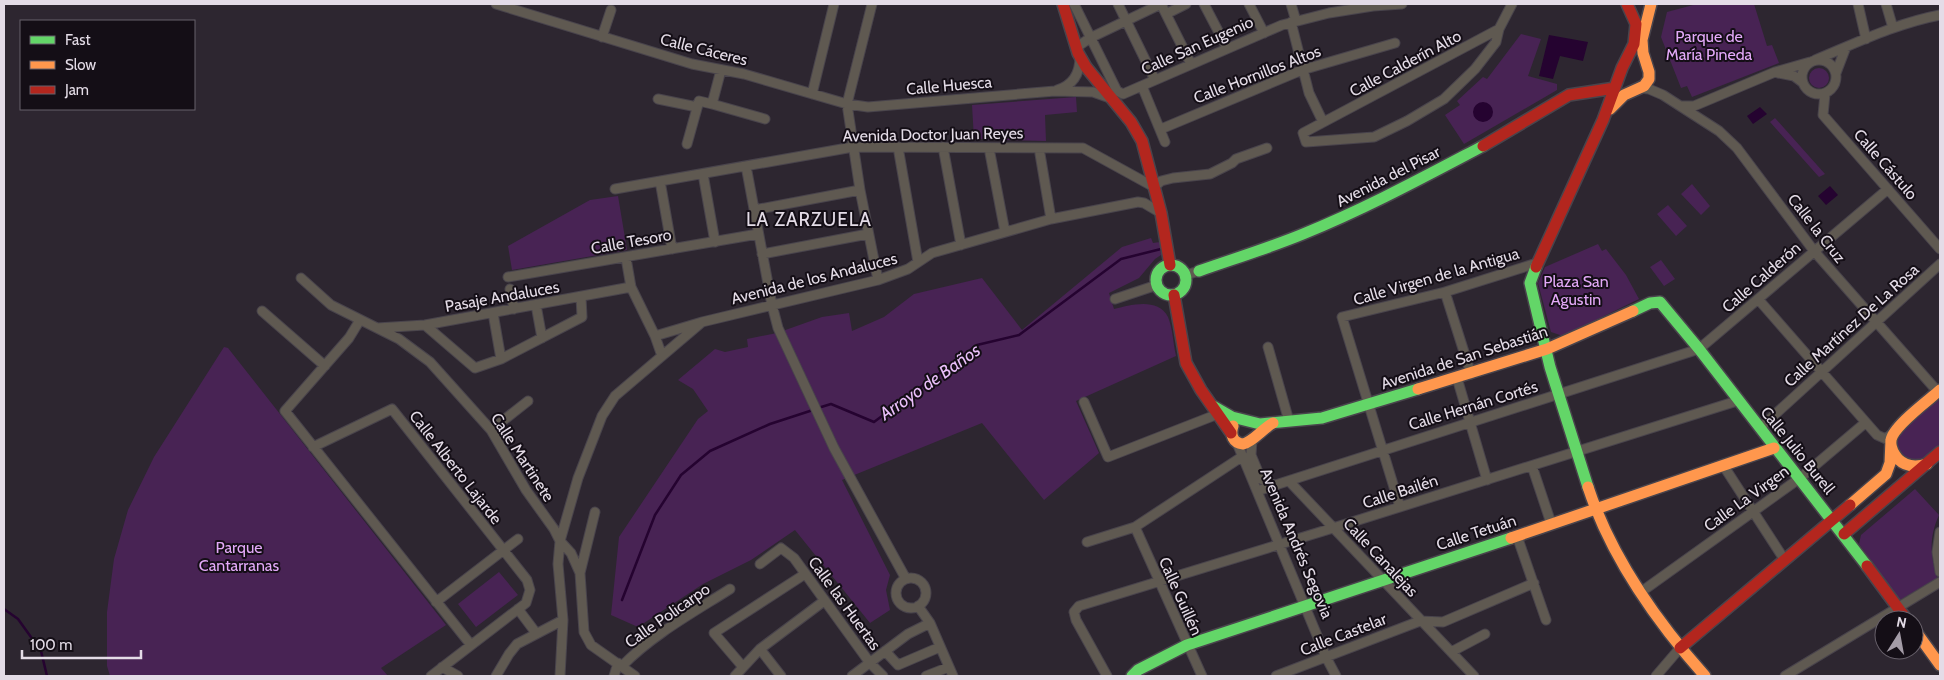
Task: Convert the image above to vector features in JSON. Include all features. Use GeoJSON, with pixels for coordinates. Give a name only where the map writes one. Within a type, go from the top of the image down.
{"type":"FeatureCollection","features":[{"type":"Feature","properties":{"kind":"main road"},"geometry":{"type":"LineString","coordinates":[[1063,4],[1079,52],[1092,75],[1119,98],[1142,142],[1161,213],[1170,265]]}},
{"type":"Feature","properties":{"kind":"main road"},"geometry":{"type":"LineString","coordinates":[[1628,7],[1640,14],[1653,6]]}},
{"type":"Feature","properties":{"kind":"main road"},"geometry":{"type":"LineString","coordinates":[[1604,120],[1618,100],[1628,92],[1647,83],[1648,71],[1642,41],[1653,6]]}},
{"type":"Feature","properties":{"kind":"main road"},"geometry":{"type":"LineString","coordinates":[[1628,7],[1636,22],[1634,46],[1628,62],[1621,72],[1604,120],[1537,263],[1530,283],[1550,367],[1594,508],[1622,561],[1642,592],[1680,648],[1705,676]]}},
{"type":"Feature","properties":{"kind":"main road"},"geometry":{"type":"LineString","coordinates":[[1628,62],[1638,60],[1648,71]]}},
{"type":"Feature","properties":{"kind":"main road"},"geometry":{"type":"LineString","coordinates":[[1621,72],[1624,83],[1636,88]]}},
{"type":"Feature","properties":{"kind":"main road","name":"Avenida del Pisar"},"geometry":{"type":"LineString","coordinates":[[1199,271],[1301,235],[1397,191],[1502,136],[1564,98],[1611,84],[1621,72]]}},
{"type":"Feature","properties":{"kind":"main road","name":"Avenida del Pisar"},"geometry":{"type":"LineString","coordinates":[[1592,91],[1615,88]]}},
{"type":"Feature","properties":{"kind":"main road"},"geometry":{"type":"LineString","coordinates":[[1592,91],[1607,94],[1611,100]]}},
{"type":"Feature","properties":{"kind":"main road"},"geometry":{"type":"LineString","coordinates":[[1170,265],[1179,267],[1186,275],[1184,289],[1174,295],[1162,293],[1157,285],[1156,277],[1159,271],[1170,265]]}},
{"type":"Feature","properties":{"kind":"main road"},"geometry":{"type":"LineString","coordinates":[[1174,295],[1186,363],[1233,438],[1238,443],[1245,444],[1254,439],[1263,428],[1272,423]]}},
{"type":"Feature","properties":{"kind":"main road","name":"Avenida de San Sebastián"},"geometry":{"type":"LineString","coordinates":[[1246,421],[1272,423],[1322,418],[1471,374],[1547,349],[1650,303],[1660,302]]}},
{"type":"Feature","properties":{"kind":"main road","name":"Calle Julio Burell"},"geometry":{"type":"LineString","coordinates":[[1660,302],[1844,534],[1898,608]]}},
{"type":"Feature","properties":{"kind":"main road"},"geometry":{"type":"LineString","coordinates":[[1885,475],[1890,463],[1893,435],[1939,391]]}},
{"type":"Feature","properties":{"kind":"main road"},"geometry":{"type":"LineString","coordinates":[[1216,410],[1246,421],[1255,429],[1254,439]]}},
{"type":"Feature","properties":{"kind":"main road"},"geometry":{"type":"LineString","coordinates":[[1231,432],[1235,424],[1246,421]]}},
{"type":"Feature","properties":{"kind":"main road"},"geometry":{"type":"LineString","coordinates":[[1893,435],[1894,453],[1901,462],[1913,466],[1927,464]]}},
{"type":"Feature","properties":{"kind":"main road","name":"Calle Tetuán"},"geometry":{"type":"LineString","coordinates":[[1137,674],[1187,646],[1774,448]]}},
{"type":"Feature","properties":{"kind":"main road"},"geometry":{"type":"LineString","coordinates":[[1844,534],[1940,452]]}},
{"type":"Feature","properties":{"kind":"main road"},"geometry":{"type":"LineString","coordinates":[[1680,648],[1885,475],[1892,472],[1899,475],[1902,481],[1899,488]]}},
{"type":"Feature","properties":{"kind":"main road"},"geometry":{"type":"LineString","coordinates":[[1924,643],[1940,665]]}},
{"type":"Feature","properties":{"kind":"street","name":"Calle Cáceres"},"geometry":{"type":"LineString","coordinates":[[496,4],[692,64],[744,74],[847,104]]}},
{"type":"Feature","properties":{"kind":"street"},"geometry":{"type":"LineString","coordinates":[[812,94],[834,4]]}},
{"type":"Feature","properties":{"kind":"street"},"geometry":{"type":"LineString","coordinates":[[872,4],[847,104],[860,190],[878,280]]}},
{"type":"Feature","properties":{"kind":"street"},"geometry":{"type":"LineString","coordinates":[[1074,4],[1119,98]]}},
{"type":"Feature","properties":{"kind":"street"},"geometry":{"type":"LineString","coordinates":[[1118,4],[1155,80]]}},
{"type":"Feature","properties":{"kind":"street"},"geometry":{"type":"LineString","coordinates":[[1076,77],[1079,52],[1090,38],[1161,4],[1191,64]]}},
{"type":"Feature","properties":{"kind":"street"},"geometry":{"type":"LineString","coordinates":[[1166,14],[1186,4]]}},
{"type":"Feature","properties":{"kind":"street"},"geometry":{"type":"LineString","coordinates":[[1204,4],[1228,48]]}},
{"type":"Feature","properties":{"kind":"street"},"geometry":{"type":"LineString","coordinates":[[1249,4],[1264,32]]}},
{"type":"Feature","properties":{"kind":"street"},"geometry":{"type":"LineString","coordinates":[[1291,4],[1302,70],[1309,93],[1323,122]]}},
{"type":"Feature","properties":{"kind":"street","name":"Calle San Eugenio"},"geometry":{"type":"LineString","coordinates":[[1119,98],[1264,32],[1328,8],[1402,4]]}},
{"type":"Feature","properties":{"kind":"street"},"geometry":{"type":"LineString","coordinates":[[1499,30],[1512,4]]}},
{"type":"Feature","properties":{"kind":"street"},"geometry":{"type":"LineString","coordinates":[[1858,4],[1866,39]]}},
{"type":"Feature","properties":{"kind":"street"},"geometry":{"type":"LineString","coordinates":[[1886,4],[1894,28]]}},
{"type":"Feature","properties":{"kind":"street"},"geometry":{"type":"LineString","coordinates":[[602,37],[610,10]]}},
{"type":"Feature","properties":{"kind":"street"},"geometry":{"type":"LineString","coordinates":[[1681,106],[1694,106],[1776,72],[1812,61],[1894,28],[1923,18],[1940,15]]}},
{"type":"Feature","properties":{"kind":"street","name":"Calle Calderín Alto"},"geometry":{"type":"LineString","coordinates":[[1499,30],[1496,42],[1475,69],[1444,99],[1407,121],[1374,137],[1306,142],[1303,133],[1499,30]]}},
{"type":"Feature","properties":{"kind":"street","name":"Calle Hornillos Altos"},"geometry":{"type":"LineString","coordinates":[[1161,129],[1302,70],[1395,43]]}},
{"type":"Feature","properties":{"kind":"street"},"geometry":{"type":"LineString","coordinates":[[1836,73],[1846,47]]}},
{"type":"Feature","properties":{"kind":"street"},"geometry":{"type":"LineString","coordinates":[[1776,72],[1794,76],[1813,94],[1825,94],[1833,88],[1837,79],[1836,73],[1831,64],[1821,60],[1812,61],[1803,71],[1802,82]]}},
{"type":"Feature","properties":{"kind":"street"},"geometry":{"type":"LineString","coordinates":[[712,104],[721,70]]}},
{"type":"Feature","properties":{"kind":"street","name":"Calle la Cruz"},"geometry":{"type":"LineString","coordinates":[[1648,71],[1663,95]]}},
{"type":"Feature","properties":{"kind":"street","name":"Calle Huesca"},"geometry":{"type":"LineString","coordinates":[[1055,91],[1066,87],[1076,77],[1092,75],[1092,80],[1087,86],[1067,92]]}},
{"type":"Feature","properties":{"kind":"street"},"geometry":{"type":"LineString","coordinates":[[1142,86],[1165,142]]}},
{"type":"Feature","properties":{"kind":"street","name":"Avenida del Pisar"},"geometry":{"type":"LineString","coordinates":[[1615,88],[1636,88]]}},
{"type":"Feature","properties":{"kind":"street","name":"Calle la Cruz"},"geometry":{"type":"LineString","coordinates":[[1636,88],[1649,89],[1663,95],[1719,131],[1737,148],[1814,251],[1939,391]]}},
{"type":"Feature","properties":{"kind":"street","name":"Calle Huesca"},"geometry":{"type":"LineString","coordinates":[[847,104],[868,107],[1055,91],[1097,93],[1119,98]]}},
{"type":"Feature","properties":{"kind":"street","name":"Calle Cástulo"},"geometry":{"type":"LineString","coordinates":[[1825,94],[1823,115],[1940,249]]}},
{"type":"Feature","properties":{"kind":"street"},"geometry":{"type":"LineString","coordinates":[[658,99],[697,107]]}},
{"type":"Feature","properties":{"kind":"street"},"geometry":{"type":"LineString","coordinates":[[687,144],[700,101],[765,119]]}},
{"type":"Feature","properties":{"kind":"street","name":"Avenida Doctor Juan Reyes"},"geometry":{"type":"LineString","coordinates":[[615,189],[853,147],[1083,148],[1154,187]]}},
{"type":"Feature","properties":{"kind":"street"},"geometry":{"type":"LineString","coordinates":[[898,147],[918,262]]}},
{"type":"Feature","properties":{"kind":"street"},"geometry":{"type":"LineString","coordinates":[[943,147],[961,245]]}},
{"type":"Feature","properties":{"kind":"street"},"geometry":{"type":"LineString","coordinates":[[989,148],[1005,232]]}},
{"type":"Feature","properties":{"kind":"street"},"geometry":{"type":"LineString","coordinates":[[1039,148],[1051,219]]}},
{"type":"Feature","properties":{"kind":"street"},"geometry":{"type":"LineString","coordinates":[[1154,187],[1161,181],[1173,178],[1210,174],[1236,159],[1267,148]]}},
{"type":"Feature","properties":{"kind":"street"},"geometry":{"type":"LineString","coordinates":[[746,166],[778,328],[834,448],[906,579]]}},
{"type":"Feature","properties":{"kind":"street"},"geometry":{"type":"LineString","coordinates":[[703,174],[715,242]]}},
{"type":"Feature","properties":{"kind":"street"},"geometry":{"type":"LineString","coordinates":[[660,181],[672,249]]}},
{"type":"Feature","properties":{"kind":"street","name":"Calle Calderón"},"geometry":{"type":"LineString","coordinates":[[1699,349],[1888,189]]}},
{"type":"Feature","properties":{"kind":"street"},"geometry":{"type":"LineString","coordinates":[[754,210],[860,190]]}},
{"type":"Feature","properties":{"kind":"street","name":"Avenida de los Andaluces"},"geometry":{"type":"LineString","coordinates":[[655,336],[702,322],[878,280],[908,269],[932,253],[1051,219],[1138,202],[1144,203],[1161,213]]}},
{"type":"Feature","properties":{"kind":"street","name":"Calle Tesoro"},"geometry":{"type":"LineString","coordinates":[[508,277],[758,234]]}},
{"type":"Feature","properties":{"kind":"street"},"geometry":{"type":"LineString","coordinates":[[762,254],[868,234]]}},
{"type":"Feature","properties":{"kind":"street"},"geometry":{"type":"LineString","coordinates":[[626,258],[631,287],[655,336],[662,356]]}},
{"type":"Feature","properties":{"kind":"street","name":"Calle Virgen de la Antigua"},"geometry":{"type":"LineString","coordinates":[[1368,404],[1342,317],[1445,292],[1537,263]]}},
{"type":"Feature","properties":{"kind":"street","name":"Calle Martínez De La Rosa"},"geometry":{"type":"LineString","coordinates":[[1760,428],[1940,264]]}},
{"type":"Feature","properties":{"kind":"street","name":"Avenida del Pisar"},"geometry":{"type":"LineString","coordinates":[[1186,275],[1199,271]]}},
{"type":"Feature","properties":{"kind":"street","name":"Calle Martinete"},"geometry":{"type":"LineString","coordinates":[[301,278],[331,305],[399,339],[430,362],[491,430],[526,490],[554,529],[560,541],[571,552],[580,574]]}},
{"type":"Feature","properties":{"kind":"street"},"geometry":{"type":"LineString","coordinates":[[1116,299],[1157,285]]}},
{"type":"Feature","properties":{"kind":"street","name":"Pasaje Andaluces"},"geometry":{"type":"LineString","coordinates":[[377,328],[425,325],[631,287]]}},
{"type":"Feature","properties":{"kind":"street"},"geometry":{"type":"LineString","coordinates":[[510,289],[514,309]]}},
{"type":"Feature","properties":{"kind":"street"},"geometry":{"type":"LineString","coordinates":[[1445,292],[1471,374]]}},
{"type":"Feature","properties":{"kind":"street"},"geometry":{"type":"LineString","coordinates":[[425,325],[475,368],[501,359],[582,317],[581,297]]}},
{"type":"Feature","properties":{"kind":"street"},"geometry":{"type":"LineString","coordinates":[[1758,299],[1865,423],[1882,438],[1888,438],[1893,435]]}},
{"type":"Feature","properties":{"kind":"street"},"geometry":{"type":"LineString","coordinates":[[536,305],[542,338]]}},
{"type":"Feature","properties":{"kind":"street"},"geometry":{"type":"LineString","coordinates":[[262,311],[325,366]]}},
{"type":"Feature","properties":{"kind":"street"},"geometry":{"type":"LineString","coordinates":[[493,313],[501,359]]}},
{"type":"Feature","properties":{"kind":"street"},"geometry":{"type":"LineString","coordinates":[[360,320],[349,338],[285,411],[471,645]]}},
{"type":"Feature","properties":{"kind":"street"},"geometry":{"type":"LineString","coordinates":[[560,676],[562,620],[558,564],[560,541],[578,478],[602,416],[614,396],[702,322]]}},
{"type":"Feature","properties":{"kind":"street"},"geometry":{"type":"LineString","coordinates":[[1268,347],[1289,422]]}},
{"type":"Feature","properties":{"kind":"street","name":"Calle Hernán Cortés"},"geometry":{"type":"LineString","coordinates":[[1257,491],[1699,349]]}},
{"type":"Feature","properties":{"kind":"street"},"geometry":{"type":"LineString","coordinates":[[1457,378],[1487,480]]}},
{"type":"Feature","properties":{"kind":"street"},"geometry":{"type":"LineString","coordinates":[[491,430],[528,401]]}},
{"type":"Feature","properties":{"kind":"street","name":"Calle Bailén"},"geometry":{"type":"LineString","coordinates":[[1107,676],[1076,620],[1074,612],[1079,606],[1576,453],[1738,401]]}},
{"type":"Feature","properties":{"kind":"street"},"geometry":{"type":"LineString","coordinates":[[1084,402],[1108,457],[1216,410]]}},
{"type":"Feature","properties":{"kind":"street"},"geometry":{"type":"LineString","coordinates":[[1368,404],[1400,507]]}},
{"type":"Feature","properties":{"kind":"street","name":"Calle Alberto Lajarde"},"geometry":{"type":"LineString","coordinates":[[313,447],[392,409],[527,580],[530,590],[526,603],[518,609]]}},
{"type":"Feature","properties":{"kind":"street","name":"Calle La Virgen"},"geometry":{"type":"LineString","coordinates":[[1642,592],[1800,478],[1865,423]]}},
{"type":"Feature","properties":{"kind":"street","name":"Avenida Andrés Segovia"},"geometry":{"type":"LineString","coordinates":[[1254,439],[1251,455],[1261,479],[1275,486]]}},
{"type":"Feature","properties":{"kind":"street","name":"Avenida Andrés Segovia"},"geometry":{"type":"LineString","coordinates":[[1238,443],[1326,657],[1336,676]]}},
{"type":"Feature","properties":{"kind":"street"},"geometry":{"type":"LineString","coordinates":[[1087,542],[1135,527],[1243,456]]}},
{"type":"Feature","properties":{"kind":"street"},"geometry":{"type":"LineString","coordinates":[[1723,465],[1784,559]]}},
{"type":"Feature","properties":{"kind":"street"},"geometry":{"type":"LineString","coordinates":[[1532,466],[1551,523]]}},
{"type":"Feature","properties":{"kind":"street","name":"Calle Canalejas"},"geometry":{"type":"LineString","coordinates":[[1289,482],[1474,676]]}},
{"type":"Feature","properties":{"kind":"street"},"geometry":{"type":"LineString","coordinates":[[595,512],[580,574],[584,632],[591,645],[632,675]]}},
{"type":"Feature","properties":{"kind":"street","name":"Calle Guillén"},"geometry":{"type":"LineString","coordinates":[[1135,527],[1158,582],[1202,676]]}},
{"type":"Feature","properties":{"kind":"street"},"geometry":{"type":"LineString","coordinates":[[1940,532],[1937,552],[1940,572]]}},
{"type":"Feature","properties":{"kind":"street"},"geometry":{"type":"LineString","coordinates":[[1517,536],[1546,620]]}},
{"type":"Feature","properties":{"kind":"street"},"geometry":{"type":"LineString","coordinates":[[436,602],[518,539]]}},
{"type":"Feature","properties":{"kind":"street","name":"Calle las Huertas"},"geometry":{"type":"LineString","coordinates":[[760,564],[781,548],[794,558],[870,663],[884,676]]}},
{"type":"Feature","properties":{"kind":"street"},"geometry":{"type":"LineString","coordinates":[[743,667],[714,633],[805,574]]}},
{"type":"Feature","properties":{"kind":"street"},"geometry":{"type":"LineString","coordinates":[[906,579],[915,579],[924,586],[925,598],[918,606],[906,607],[898,600],[896,589],[906,579]]}},
{"type":"Feature","properties":{"kind":"street"},"geometry":{"type":"LineString","coordinates":[[1785,676],[1940,582]]}},
{"type":"Feature","properties":{"kind":"street"},"geometry":{"type":"LineString","coordinates":[[1420,621],[1443,622],[1534,584]]}},
{"type":"Feature","properties":{"kind":"street","name":"Calle Policarpo"},"geometry":{"type":"LineString","coordinates":[[620,665],[676,624],[730,589]]}},
{"type":"Feature","properties":{"kind":"street"},"geometry":{"type":"LineString","coordinates":[[735,676],[760,649],[824,601]]}},
{"type":"Feature","properties":{"kind":"street"},"geometry":{"type":"LineString","coordinates":[[918,606],[930,623],[953,676]]}},
{"type":"Feature","properties":{"kind":"street"},"geometry":{"type":"LineString","coordinates":[[431,676],[518,609],[536,633]]}},
{"type":"Feature","properties":{"kind":"street"},"geometry":{"type":"LineString","coordinates":[[496,676],[517,644],[562,620]]}},
{"type":"Feature","properties":{"kind":"street","name":"Calle Castelar"},"geometry":{"type":"LineString","coordinates":[[1276,676],[1420,621]]}},
{"type":"Feature","properties":{"kind":"street"},"geometry":{"type":"LineString","coordinates":[[852,676],[908,634],[930,623]]}},
{"type":"Feature","properties":{"kind":"street"},"geometry":{"type":"LineString","coordinates":[[1451,652],[1485,634]]}},
{"type":"Feature","properties":{"kind":"street"},"geometry":{"type":"LineString","coordinates":[[885,652],[898,665],[940,647]]}},
{"type":"Feature","properties":{"kind":"street"},"geometry":{"type":"LineString","coordinates":[[1656,676],[1680,648]]}},
{"type":"Feature","properties":{"kind":"street"},"geometry":{"type":"LineString","coordinates":[[760,649],[781,676]]}},
{"type":"Feature","properties":{"kind":"street"},"geometry":{"type":"LineString","coordinates":[[614,676],[620,665]]}},
{"type":"Feature","properties":{"kind":"street"},"geometry":{"type":"LineString","coordinates":[[442,667],[458,676]]}},
{"type":"Feature","properties":{"kind":"street"},"geometry":{"type":"LineString","coordinates":[[926,676],[949,667]]}},
{"type":"Feature","properties":{"kind":"green space","name":"Parque de María Pineda"},"geometry":{"type":"Polygon","coordinates":[[[1697,4],[1754,4],[1767,46],[1772,45],[1779,63],[1692,97],[1687,86],[1681,88],[1661,37],[1667,12],[1697,4]]]}},
{"type":"Feature","properties":{"kind":"green space"},"geometry":{"type":"Polygon","coordinates":[[[1521,34],[1541,39],[1528,76],[1557,84],[1557,90],[1464,144],[1445,115],[1460,105],[1457,101],[1483,77],[1487,79],[1521,34]]]}},
{"type":"Feature","properties":{"kind":"green space"},"geometry":{"type":"Polygon","coordinates":[[[1819,68],[1826,71],[1829,78],[1826,85],[1819,88],[1812,85],[1809,78],[1812,71],[1819,68]]]}},
{"type":"Feature","properties":{"kind":"green space"},"geometry":{"type":"Polygon","coordinates":[[[1076,97],[1077,112],[1045,115],[1046,141],[974,139],[972,105],[1076,97]]]}},
{"type":"Feature","properties":{"kind":"green space"},"geometry":{"type":"Polygon","coordinates":[[[1775,118],[1825,174],[1819,177],[1770,122],[1775,118]]]}},
{"type":"Feature","properties":{"kind":"green space"},"geometry":{"type":"Polygon","coordinates":[[[1692,184],[1710,206],[1701,215],[1681,194],[1692,184]]]}},
{"type":"Feature","properties":{"kind":"green space"},"geometry":{"type":"Polygon","coordinates":[[[618,196],[627,250],[512,270],[508,246],[590,200],[618,196]]]}},
{"type":"Feature","properties":{"kind":"green space"},"geometry":{"type":"Polygon","coordinates":[[[1668,205],[1687,226],[1676,236],[1657,214],[1668,205]]]}},
{"type":"Feature","properties":{"kind":"green space"},"geometry":{"type":"Polygon","coordinates":[[[1151,238],[1153,243],[1160,242],[1161,255],[1155,259],[1139,278],[1109,293],[1114,309],[1143,304],[1158,307],[1163,311],[1170,322],[1176,356],[1076,401],[1099,453],[1044,500],[982,423],[842,480],[890,575],[886,590],[890,610],[870,623],[795,530],[751,560],[703,584],[638,627],[611,615],[619,537],[698,419],[708,411],[693,389],[678,380],[715,349],[725,352],[748,347],[747,339],[777,333],[822,317],[849,313],[852,331],[884,317],[914,294],[982,278],[1022,330],[1122,247],[1151,238]]]}},
{"type":"Feature","properties":{"kind":"green space","name":"Plaza San Agustin"},"geometry":{"type":"Polygon","coordinates":[[[1598,244],[1602,251],[1606,249],[1626,275],[1639,299],[1563,336],[1551,332],[1538,283],[1545,267],[1598,244]]]}},
{"type":"Feature","properties":{"kind":"green space"},"geometry":{"type":"Polygon","coordinates":[[[1661,260],[1675,279],[1664,286],[1650,267],[1661,260]]]}},
{"type":"Feature","properties":{"kind":"green space","name":"Parque Cantarranas"},"geometry":{"type":"Polygon","coordinates":[[[224,347],[228,348],[446,625],[381,668],[388,676],[110,676],[107,666],[107,612],[114,559],[128,510],[154,457],[224,347]]]}},
{"type":"Feature","properties":{"kind":"green space"},"geometry":{"type":"Polygon","coordinates":[[[1940,395],[1940,448],[1927,460],[1908,463],[1895,446],[1904,427],[1940,395]]]}},
{"type":"Feature","properties":{"kind":"green space"},"geometry":{"type":"Polygon","coordinates":[[[1915,489],[1939,515],[1932,539],[1933,562],[1937,578],[1900,600],[1859,544],[1861,535],[1915,489]]]}},
{"type":"Feature","properties":{"kind":"green space"},"geometry":{"type":"Polygon","coordinates":[[[499,572],[518,595],[476,627],[458,604],[499,572]]]}},
{"type":"Feature","properties":{"kind":"shaded area"},"geometry":{"type":"Polygon","coordinates":[[[1549,35],[1588,42],[1583,61],[1560,56],[1553,79],[1539,76],[1549,35]]]}},
{"type":"Feature","properties":{"kind":"shaded area"},"geometry":{"type":"Polygon","coordinates":[[[1479,102],[1487,102],[1493,108],[1493,116],[1487,122],[1479,122],[1473,116],[1473,108],[1479,102]]]}},
{"type":"Feature","properties":{"kind":"shaded area"},"geometry":{"type":"Polygon","coordinates":[[[1760,107],[1767,114],[1753,124],[1747,116],[1760,107]]]}},
{"type":"Feature","properties":{"kind":"shaded area"},"geometry":{"type":"Polygon","coordinates":[[[1830,186],[1838,195],[1826,205],[1818,196],[1830,186]]]}},
{"type":"Feature","properties":{"kind":"waterway","name":"Arroyo de Baños"},"geometry":{"type":"LineString","coordinates":[[818,408],[831,404],[874,422],[977,345],[1019,335],[1121,259],[1161,249]]}},
{"type":"Feature","properties":{"kind":"waterway","name":"Arroyo de Baños"},"geometry":{"type":"LineString","coordinates":[[622,600],[655,515],[681,475],[710,451],[770,424],[813,410]]}},
{"type":"Feature","properties":{"kind":"waterway","name":"Arroyo de Baños"},"geometry":{"type":"LineString","coordinates":[[4,609],[18,619],[41,651],[47,676]]}},
{"type":"Feature","properties":{"kind":"traffic: fast"},"geometry":{"type":"LineString","coordinates":[[1199,271],[1277,244],[1349,214],[1483,146]]}},
{"type":"Feature","properties":{"kind":"traffic: fast"},"geometry":{"type":"LineString","coordinates":[[1171,265],[1182,269],[1186,280],[1182,291],[1171,295],[1160,291],[1156,280],[1160,269],[1171,265]]}},
{"type":"Feature","properties":{"kind":"traffic: fast"},"geometry":{"type":"LineString","coordinates":[[1536,267],[1530,283],[1550,367],[1588,487]]}},
{"type":"Feature","properties":{"kind":"traffic: fast"},"geometry":{"type":"LineString","coordinates":[[1633,311],[1650,303],[1660,302],[1699,349],[1867,566]]}},
{"type":"Feature","properties":{"kind":"traffic: fast"},"geometry":{"type":"LineString","coordinates":[[1213,406],[1232,417],[1260,424],[1322,418],[1418,389]]}},
{"type":"Feature","properties":{"kind":"traffic: fast"},"geometry":{"type":"LineString","coordinates":[[1132,676],[1138,670],[1187,645],[1511,538]]}},
{"type":"Feature","properties":{"kind":"traffic: slow"},"geometry":{"type":"LineString","coordinates":[[1610,109],[1624,95],[1644,86],[1649,79],[1642,40],[1651,4]]}},
{"type":"Feature","properties":{"kind":"traffic: slow"},"geometry":{"type":"LineString","coordinates":[[1418,389],[1547,349],[1633,311]]}},
{"type":"Feature","properties":{"kind":"traffic: slow"},"geometry":{"type":"LineString","coordinates":[[1927,464],[1919,466],[1904,464],[1894,452],[1891,440],[1893,434],[1904,421],[1940,390]]}},
{"type":"Feature","properties":{"kind":"traffic: slow"},"geometry":{"type":"LineString","coordinates":[[1233,426],[1233,438],[1243,444],[1273,423]]}},
{"type":"Feature","properties":{"kind":"traffic: slow"},"geometry":{"type":"LineString","coordinates":[[1850,505],[1886,474],[1890,463],[1891,440]]}},
{"type":"Feature","properties":{"kind":"traffic: slow"},"geometry":{"type":"LineString","coordinates":[[1511,538],[1774,448]]}},
{"type":"Feature","properties":{"kind":"traffic: slow"},"geometry":{"type":"LineString","coordinates":[[1588,487],[1609,538],[1637,588],[1670,634],[1705,676]]}},
{"type":"Feature","properties":{"kind":"traffic: slow"},"geometry":{"type":"LineString","coordinates":[[1924,643],[1940,665]]}},
{"type":"Feature","properties":{"kind":"traffic: jam"},"geometry":{"type":"LineString","coordinates":[[1063,4],[1078,53],[1086,67],[1131,122],[1142,141],[1161,213],[1170,265]]}},
{"type":"Feature","properties":{"kind":"traffic: jam"},"geometry":{"type":"LineString","coordinates":[[1536,267],[1603,120],[1622,68],[1634,44],[1636,24],[1627,4]]}},
{"type":"Feature","properties":{"kind":"traffic: jam"},"geometry":{"type":"LineString","coordinates":[[1483,146],[1569,95],[1615,88]]}},
{"type":"Feature","properties":{"kind":"traffic: jam"},"geometry":{"type":"LineString","coordinates":[[1174,295],[1186,363],[1201,390],[1231,433]]}},
{"type":"Feature","properties":{"kind":"traffic: jam"},"geometry":{"type":"LineString","coordinates":[[1844,534],[1940,452]]}},
{"type":"Feature","properties":{"kind":"traffic: jam"},"geometry":{"type":"LineString","coordinates":[[1680,648],[1850,505]]}},
{"type":"Feature","properties":{"kind":"traffic: jam"},"geometry":{"type":"LineString","coordinates":[[1867,566],[1900,610]]}},
{"type":"Feature","properties":{"kind":"district","name":"LA ZARZUELA"},"geometry":{"type":"Point","coordinates":[809,219]}}]}
